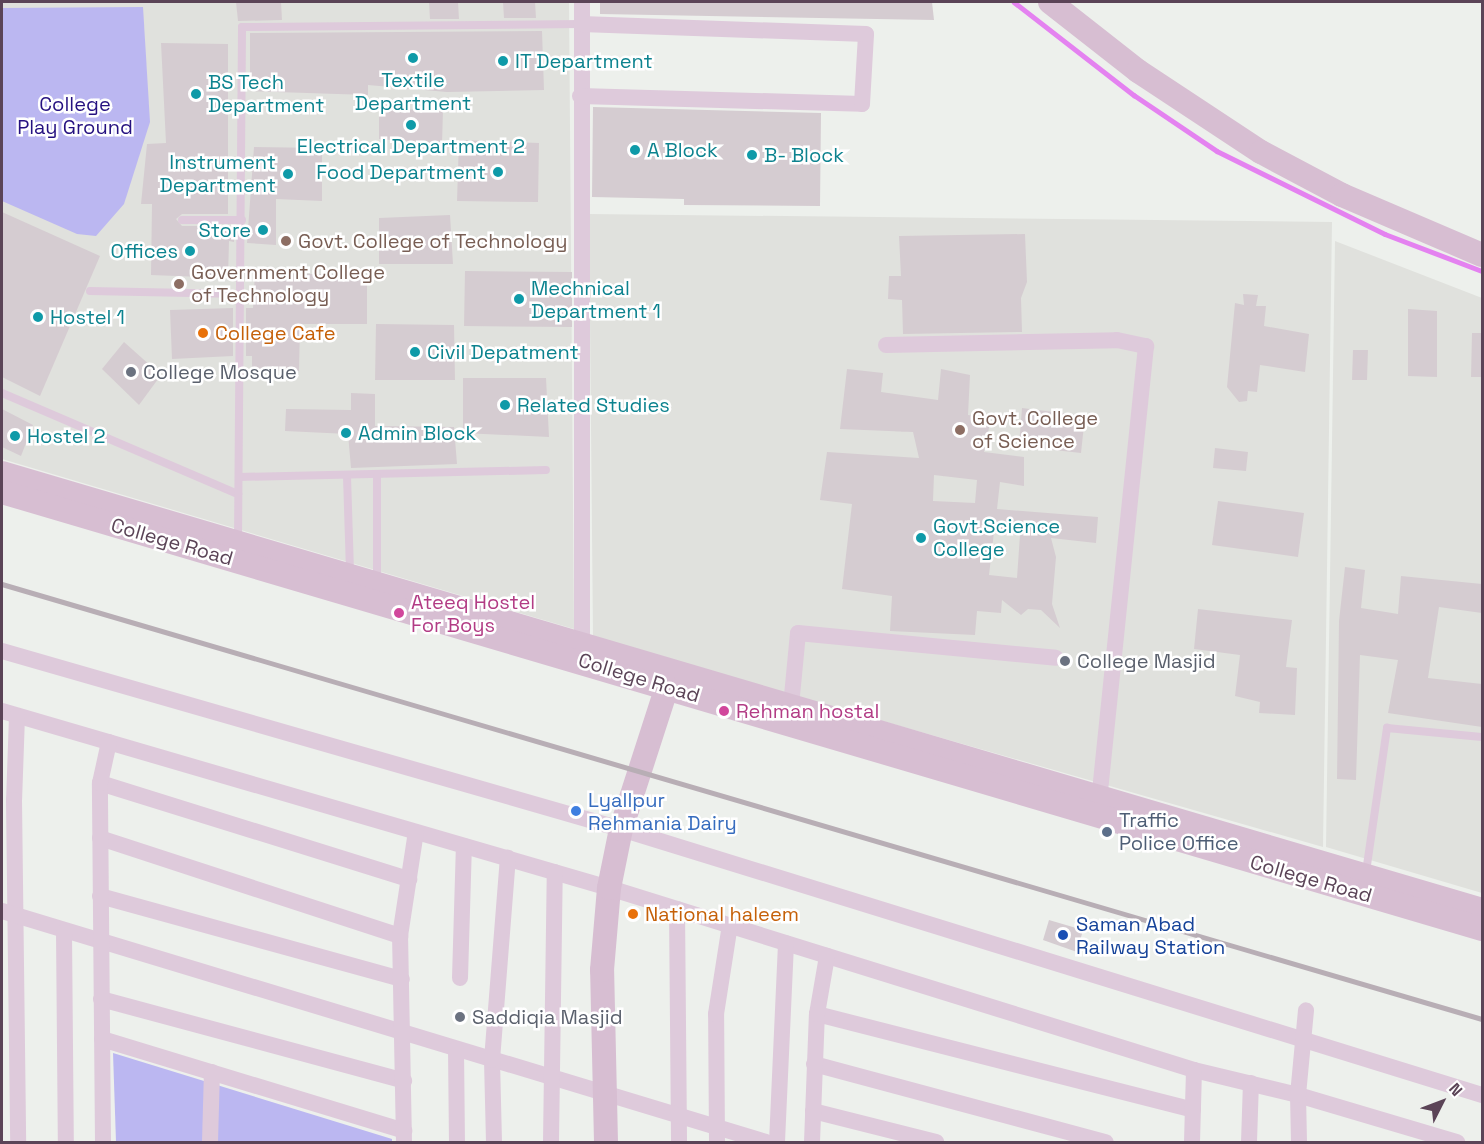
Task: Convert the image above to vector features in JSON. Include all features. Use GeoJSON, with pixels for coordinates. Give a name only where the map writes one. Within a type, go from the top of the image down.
{"type":"FeatureCollection","features":[{"type":"Feature","properties":{"kind":"main road"},"geometry":{"type":"LineString","coordinates":[[1050,2],[1138,71],[1261,152],[1342,195],[1482,255]]}},
{"type":"Feature","properties":{"kind":"main road","name":"College Road"},"geometry":{"type":"LineString","coordinates":[[2,473],[238,551],[672,688],[1482,929]]}},
{"type":"Feature","properties":{"kind":"main road","name":"College Road"},"geometry":{"type":"LineString","coordinates":[[2,492],[238,551],[350,574],[1099,798],[1482,909]]}},
{"type":"Feature","properties":{"kind":"main road"},"geometry":{"type":"LineString","coordinates":[[615,1143],[602,970],[614,889],[626,830],[672,688]]}},
{"type":"Feature","properties":{"kind":"main road"},"geometry":{"type":"LineString","coordinates":[[606,1143],[610,1096]]}},
{"type":"Feature","properties":{"kind":"street"},"geometry":{"type":"LineString","coordinates":[[582,2],[580,96],[582,642]]}},
{"type":"Feature","properties":{"kind":"street"},"geometry":{"type":"LineString","coordinates":[[580,96],[862,104],[866,34],[581,24]]}},
{"type":"Feature","properties":{"kind":"street"},"geometry":{"type":"LineString","coordinates":[[886,345],[1117,340],[1146,346],[1099,798]]}},
{"type":"Feature","properties":{"kind":"street"},"geometry":{"type":"LineString","coordinates":[[790,706],[798,633],[1056,658]]}},
{"type":"Feature","properties":{"kind":"street"},"geometry":{"type":"LineString","coordinates":[[2,651],[626,830],[1482,1095]]}},
{"type":"Feature","properties":{"kind":"street"},"geometry":{"type":"LineString","coordinates":[[18,1143],[8,913],[9,714],[614,889],[1194,1070],[1298,1095],[1457,1143]]}},
{"type":"Feature","properties":{"kind":"street"},"geometry":{"type":"LineString","coordinates":[[104,1143],[100,783],[109,742]]}},
{"type":"Feature","properties":{"kind":"street"},"geometry":{"type":"LineString","coordinates":[[100,783],[409,879]]}},
{"type":"Feature","properties":{"kind":"street"},"geometry":{"type":"LineString","coordinates":[[102,1039],[213,1072],[404,1137],[405,1034],[400,936],[416,832]]}},
{"type":"Feature","properties":{"kind":"street"},"geometry":{"type":"LineString","coordinates":[[100,838],[400,936]]}},
{"type":"Feature","properties":{"kind":"street"},"geometry":{"type":"LineString","coordinates":[[460,978],[464,846]]}},
{"type":"Feature","properties":{"kind":"street"},"geometry":{"type":"LineString","coordinates":[[494,1143],[492,1060],[508,858]]}},
{"type":"Feature","properties":{"kind":"street"},"geometry":{"type":"LineString","coordinates":[[552,1143],[555,872]]}},
{"type":"Feature","properties":{"kind":"street"},"geometry":{"type":"LineString","coordinates":[[100,896],[402,979]]}},
{"type":"Feature","properties":{"kind":"street"},"geometry":{"type":"LineString","coordinates":[[677,909],[679,1143]]}},
{"type":"Feature","properties":{"kind":"street"},"geometry":{"type":"LineString","coordinates":[[8,913],[100,943],[678,1117],[717,1135],[765,1143]]}},
{"type":"Feature","properties":{"kind":"street"},"geometry":{"type":"LineString","coordinates":[[717,1135],[716,1014],[730,925]]}},
{"type":"Feature","properties":{"kind":"street"},"geometry":{"type":"LineString","coordinates":[[64,932],[66,1143]]}},
{"type":"Feature","properties":{"kind":"street"},"geometry":{"type":"LineString","coordinates":[[777,1143],[786,943]]}},
{"type":"Feature","properties":{"kind":"street"},"geometry":{"type":"LineString","coordinates":[[812,1143],[817,1014],[827,956]]}},
{"type":"Feature","properties":{"kind":"street"},"geometry":{"type":"LineString","coordinates":[[101,999],[404,1081]]}},
{"type":"Feature","properties":{"kind":"street"},"geometry":{"type":"LineString","coordinates":[[1299,1143],[1298,1095],[1301,1040],[1306,1010]]}},
{"type":"Feature","properties":{"kind":"street"},"geometry":{"type":"LineString","coordinates":[[817,1014],[1193,1110]]}},
{"type":"Feature","properties":{"kind":"street"},"geometry":{"type":"LineString","coordinates":[[456,1049],[457,1143]]}},
{"type":"Feature","properties":{"kind":"street"},"geometry":{"type":"LineString","coordinates":[[814,1064],[1106,1143]]}},
{"type":"Feature","properties":{"kind":"street"},"geometry":{"type":"LineString","coordinates":[[1192,1143],[1194,1070]]}},
{"type":"Feature","properties":{"kind":"street"},"geometry":{"type":"LineString","coordinates":[[210,1143],[213,1072]]}},
{"type":"Feature","properties":{"kind":"street"},"geometry":{"type":"LineString","coordinates":[[1249,1143],[1251,1083]]}},
{"type":"Feature","properties":{"kind":"street"},"geometry":{"type":"LineString","coordinates":[[813,1111],[936,1143]]}},
{"type":"Feature","properties":{"kind":"lane"},"geometry":{"type":"LineString","coordinates":[[238,551],[242,27],[581,24]]}},
{"type":"Feature","properties":{"kind":"lane"},"geometry":{"type":"LineString","coordinates":[[182,220],[242,220]]}},
{"type":"Feature","properties":{"kind":"lane"},"geometry":{"type":"LineString","coordinates":[[90,291],[241,294]]}},
{"type":"Feature","properties":{"kind":"lane"},"geometry":{"type":"LineString","coordinates":[[2,393],[238,494]]}},
{"type":"Feature","properties":{"kind":"lane"},"geometry":{"type":"LineString","coordinates":[[238,477],[377,477],[546,470]]}},
{"type":"Feature","properties":{"kind":"lane"},"geometry":{"type":"LineString","coordinates":[[347,476],[350,574]]}},
{"type":"Feature","properties":{"kind":"lane"},"geometry":{"type":"LineString","coordinates":[[377,477],[377,583]]}},
{"type":"Feature","properties":{"kind":"lane"},"geometry":{"type":"LineString","coordinates":[[1365,876],[1387,728],[1482,737]]}},
{"type":"Feature","properties":{"kind":"shaded area","name":"Govt. College of Technology"},"geometry":{"type":"Polygon","coordinates":[[[2,2],[569,2],[574,629],[2,459],[2,2]]]}},
{"type":"Feature","properties":{"kind":"shaded area","name":"Govt. College of Science"},"geometry":{"type":"Polygon","coordinates":[[[589,214],[1332,222],[1323,847],[593,638],[589,214]]]}},
{"type":"Feature","properties":{"kind":"shaded area"},"geometry":{"type":"Polygon","coordinates":[[[1335,241],[1482,298],[1482,893],[1326,847],[1335,241]]]}},
{"type":"Feature","properties":{"kind":"green space","name":"College Play Ground"},"geometry":{"type":"Polygon","coordinates":[[[143,7],[150,122],[124,204],[96,236],[77,234],[2,201],[2,8],[143,7]]]}},
{"type":"Feature","properties":{"kind":"green space"},"geometry":{"type":"Polygon","coordinates":[[[113,1053],[392,1139],[392,1142],[116,1142],[113,1053]]]}},
{"type":"Feature","properties":{"kind":"building"},"geometry":{"type":"Polygon","coordinates":[[[236,2],[281,2],[282,20],[238,21],[236,2]]]}},
{"type":"Feature","properties":{"kind":"building"},"geometry":{"type":"Polygon","coordinates":[[[429,2],[458,2],[459,19],[430,19],[429,2]]]}},
{"type":"Feature","properties":{"kind":"building"},"geometry":{"type":"Polygon","coordinates":[[[503,2],[535,2],[536,18],[504,18],[503,2]]]}},
{"type":"Feature","properties":{"kind":"building"},"geometry":{"type":"Polygon","coordinates":[[[600,2],[932,2],[934,20],[600,14],[600,2]]]}},
{"type":"Feature","properties":{"kind":"building"},"geometry":{"type":"Polygon","coordinates":[[[542,31],[544,90],[447,92],[368,85],[368,95],[250,91],[250,33],[542,31]]]}},
{"type":"Feature","properties":{"kind":"building","name":"BS Tech Department"},"geometry":{"type":"Polygon","coordinates":[[[161,43],[228,44],[228,214],[182,214],[176,219],[182,226],[234,226],[234,242],[229,241],[228,278],[151,275],[152,204],[141,204],[147,144],[166,143],[161,43]]]}},
{"type":"Feature","properties":{"kind":"building","name":"B- Block"},"geometry":{"type":"Polygon","coordinates":[[[593,107],[821,113],[820,206],[684,205],[684,199],[592,197],[593,107]]]}},
{"type":"Feature","properties":{"kind":"building","name":"Electrical Department 2"},"geometry":{"type":"Polygon","coordinates":[[[379,109],[443,110],[442,144],[379,139],[379,109]]]}},
{"type":"Feature","properties":{"kind":"building","name":"Food Department"},"geometry":{"type":"Polygon","coordinates":[[[459,140],[539,143],[538,202],[457,201],[459,140]]]}},
{"type":"Feature","properties":{"kind":"building","name":"Instrument Department"},"geometry":{"type":"Polygon","coordinates":[[[254,147],[322,148],[322,201],[276,199],[276,245],[247,243],[254,147]]]}},
{"type":"Feature","properties":{"kind":"building","name":"Hostel 1"},"geometry":{"type":"Polygon","coordinates":[[[2,212],[100,256],[40,396],[2,377],[2,212]]]}},
{"type":"Feature","properties":{"kind":"building"},"geometry":{"type":"Polygon","coordinates":[[[450,215],[453,264],[379,264],[379,218],[450,215]]]}},
{"type":"Feature","properties":{"kind":"building"},"geometry":{"type":"Polygon","coordinates":[[[1025,234],[1027,282],[1021,298],[1022,332],[903,334],[902,300],[888,299],[889,276],[901,276],[899,236],[1025,234]]]}},
{"type":"Feature","properties":{"kind":"building","name":"Mechnical Department 1"},"geometry":{"type":"Polygon","coordinates":[[[465,271],[572,272],[572,327],[464,326],[465,271]]]}},
{"type":"Feature","properties":{"kind":"building"},"geometry":{"type":"Polygon","coordinates":[[[255,273],[367,275],[367,324],[300,324],[299,371],[252,370],[252,356],[246,356],[246,308],[253,308],[255,273]]]}},
{"type":"Feature","properties":{"kind":"building"},"geometry":{"type":"Polygon","coordinates":[[[1243,294],[1258,295],[1256,306],[1266,306],[1264,326],[1309,334],[1305,372],[1260,365],[1257,392],[1248,391],[1247,401],[1239,402],[1227,387],[1235,303],[1244,305],[1243,294]]]}},
{"type":"Feature","properties":{"kind":"building","name":"College Cafe"},"geometry":{"type":"Polygon","coordinates":[[[233,308],[233,356],[172,359],[170,310],[233,308]]]}},
{"type":"Feature","properties":{"kind":"building"},"geometry":{"type":"Polygon","coordinates":[[[1408,309],[1437,311],[1437,377],[1408,376],[1408,309]]]}},
{"type":"Feature","properties":{"kind":"building","name":"Civil Depatment"},"geometry":{"type":"Polygon","coordinates":[[[376,324],[454,325],[455,380],[375,380],[376,324]]]}},
{"type":"Feature","properties":{"kind":"building"},"geometry":{"type":"Polygon","coordinates":[[[1472,333],[1482,333],[1482,377],[1471,377],[1472,333]]]}},
{"type":"Feature","properties":{"kind":"building","name":"College Mosque"},"geometry":{"type":"Polygon","coordinates":[[[124,342],[161,375],[139,405],[102,369],[124,342]]]}},
{"type":"Feature","properties":{"kind":"building"},"geometry":{"type":"Polygon","coordinates":[[[1353,350],[1368,350],[1367,380],[1352,380],[1353,350]]]}},
{"type":"Feature","properties":{"kind":"building","name":"Govt.Science College"},"geometry":{"type":"Polygon","coordinates":[[[847,369],[883,373],[881,392],[938,400],[941,369],[970,375],[968,415],[991,418],[984,452],[1024,457],[1024,486],[1000,482],[997,509],[1098,517],[1096,543],[1051,538],[1056,557],[1052,604],[1060,628],[1041,610],[1028,609],[1021,615],[1002,600],[1001,613],[977,611],[975,635],[890,631],[892,596],[842,589],[852,504],[820,500],[827,452],[919,458],[913,432],[840,429],[847,369]],[[934,475],[933,501],[975,503],[977,480],[934,475]],[[994,532],[989,575],[1017,578],[1020,535],[994,532]]]}},
{"type":"Feature","properties":{"kind":"building","name":"Related Studies"},"geometry":{"type":"Polygon","coordinates":[[[463,378],[546,378],[549,437],[463,433],[463,378]]]}},
{"type":"Feature","properties":{"kind":"building"},"geometry":{"type":"Polygon","coordinates":[[[351,393],[375,394],[375,426],[454,427],[457,464],[351,468],[348,434],[285,431],[286,409],[351,410],[351,393]]]}},
{"type":"Feature","properties":{"kind":"building"},"geometry":{"type":"Polygon","coordinates":[[[1022,408],[1085,416],[1081,453],[1019,446],[1022,408]]]}},
{"type":"Feature","properties":{"kind":"building","name":"Hostel 2"},"geometry":{"type":"Polygon","coordinates":[[[2,409],[33,425],[21,456],[2,447],[2,409]]]}},
{"type":"Feature","properties":{"kind":"building"},"geometry":{"type":"Polygon","coordinates":[[[1215,448],[1248,452],[1246,471],[1213,468],[1215,448]]]}},
{"type":"Feature","properties":{"kind":"building"},"geometry":{"type":"Polygon","coordinates":[[[1218,501],[1304,513],[1298,557],[1212,545],[1218,501]]]}},
{"type":"Feature","properties":{"kind":"building"},"geometry":{"type":"Polygon","coordinates":[[[1345,567],[1365,570],[1361,608],[1398,614],[1401,576],[1482,584],[1482,613],[1439,607],[1428,678],[1482,684],[1482,727],[1388,713],[1398,660],[1360,655],[1356,780],[1337,779],[1339,621],[1345,567]]]}},
{"type":"Feature","properties":{"kind":"building"},"geometry":{"type":"Polygon","coordinates":[[[1198,609],[1292,620],[1286,667],[1297,668],[1295,715],[1259,713],[1260,702],[1235,696],[1240,655],[1194,649],[1198,609]]]}},
{"type":"Feature","properties":{"kind":"building","name":"Saman Abad Railway Station"},"geometry":{"type":"Polygon","coordinates":[[[1049,920],[1083,930],[1077,952],[1043,940],[1049,920]]]}},
{"type":"Feature","properties":{"kind":"waterway"},"geometry":{"type":"LineString","coordinates":[[1014,2],[1134,95],[1217,151],[1385,234],[1482,271]]}},
{"type":"Feature","properties":{"kind":"railway"},"geometry":{"type":"LineString","coordinates":[[2,584],[1482,1019]]}},
{"type":"Feature","properties":{"kind":"place","name":"Textile Department"},"geometry":{"type":"Point","coordinates":[413,58]}},
{"type":"Feature","properties":{"kind":"place","name":"IT Department"},"geometry":{"type":"Point","coordinates":[503,61]}},
{"type":"Feature","properties":{"kind":"place","name":"BS Tech Department"},"geometry":{"type":"Point","coordinates":[196,94]}},
{"type":"Feature","properties":{"kind":"place","name":"Electrical Department 2"},"geometry":{"type":"Point","coordinates":[411,125]}},
{"type":"Feature","properties":{"kind":"place","name":"A Block"},"geometry":{"type":"Point","coordinates":[635,150]}},
{"type":"Feature","properties":{"kind":"place","name":"B- Block"},"geometry":{"type":"Point","coordinates":[752,155]}},
{"type":"Feature","properties":{"kind":"place","name":"Food Department"},"geometry":{"type":"Point","coordinates":[498,172]}},
{"type":"Feature","properties":{"kind":"place","name":"Instrument Department"},"geometry":{"type":"Point","coordinates":[288,174]}},
{"type":"Feature","properties":{"kind":"place","name":"Store"},"geometry":{"type":"Point","coordinates":[263,230]}},
{"type":"Feature","properties":{"kind":"place","name":"Govt. College of Technology"},"geometry":{"type":"Point","coordinates":[286,241]}},
{"type":"Feature","properties":{"kind":"place","name":"Offices"},"geometry":{"type":"Point","coordinates":[190,251]}},
{"type":"Feature","properties":{"kind":"place","name":"Government College of Technology"},"geometry":{"type":"Point","coordinates":[179,284]}},
{"type":"Feature","properties":{"kind":"place","name":"Mechnical Department 1"},"geometry":{"type":"Point","coordinates":[519,299]}},
{"type":"Feature","properties":{"kind":"place","name":"Hostel 1"},"geometry":{"type":"Point","coordinates":[38,317]}},
{"type":"Feature","properties":{"kind":"place","name":"College Cafe"},"geometry":{"type":"Point","coordinates":[203,333]}},
{"type":"Feature","properties":{"kind":"place","name":"Civil Depatment"},"geometry":{"type":"Point","coordinates":[415,352]}},
{"type":"Feature","properties":{"kind":"place","name":"College Mosque"},"geometry":{"type":"Point","coordinates":[131,372]}},
{"type":"Feature","properties":{"kind":"place","name":"Related Studies"},"geometry":{"type":"Point","coordinates":[505,405]}},
{"type":"Feature","properties":{"kind":"place","name":"Govt. College of Science"},"geometry":{"type":"Point","coordinates":[960,430]}},
{"type":"Feature","properties":{"kind":"place","name":"Admin Block"},"geometry":{"type":"Point","coordinates":[346,433]}},
{"type":"Feature","properties":{"kind":"place","name":"Hostel 2"},"geometry":{"type":"Point","coordinates":[15,436]}},
{"type":"Feature","properties":{"kind":"place","name":"Govt.Science College"},"geometry":{"type":"Point","coordinates":[921,538]}},
{"type":"Feature","properties":{"kind":"place","name":"Ateeq Hostel For Boys"},"geometry":{"type":"Point","coordinates":[399,613]}},
{"type":"Feature","properties":{"kind":"place","name":"College Masjid"},"geometry":{"type":"Point","coordinates":[1065,661]}},
{"type":"Feature","properties":{"kind":"place","name":"Rehman hostal"},"geometry":{"type":"Point","coordinates":[724,711]}},
{"type":"Feature","properties":{"kind":"place","name":"Lyallpur Rehmania Dairy"},"geometry":{"type":"Point","coordinates":[576,811]}},
{"type":"Feature","properties":{"kind":"place","name":"Traffic Police Office"},"geometry":{"type":"Point","coordinates":[1107,832]}},
{"type":"Feature","properties":{"kind":"place","name":"National haleem"},"geometry":{"type":"Point","coordinates":[633,914]}},
{"type":"Feature","properties":{"kind":"place","name":"Saman Abad Railway Station"},"geometry":{"type":"Point","coordinates":[1063,935]}},
{"type":"Feature","properties":{"kind":"place","name":"Saddiqia Masjid"},"geometry":{"type":"Point","coordinates":[460,1017]}}]}
